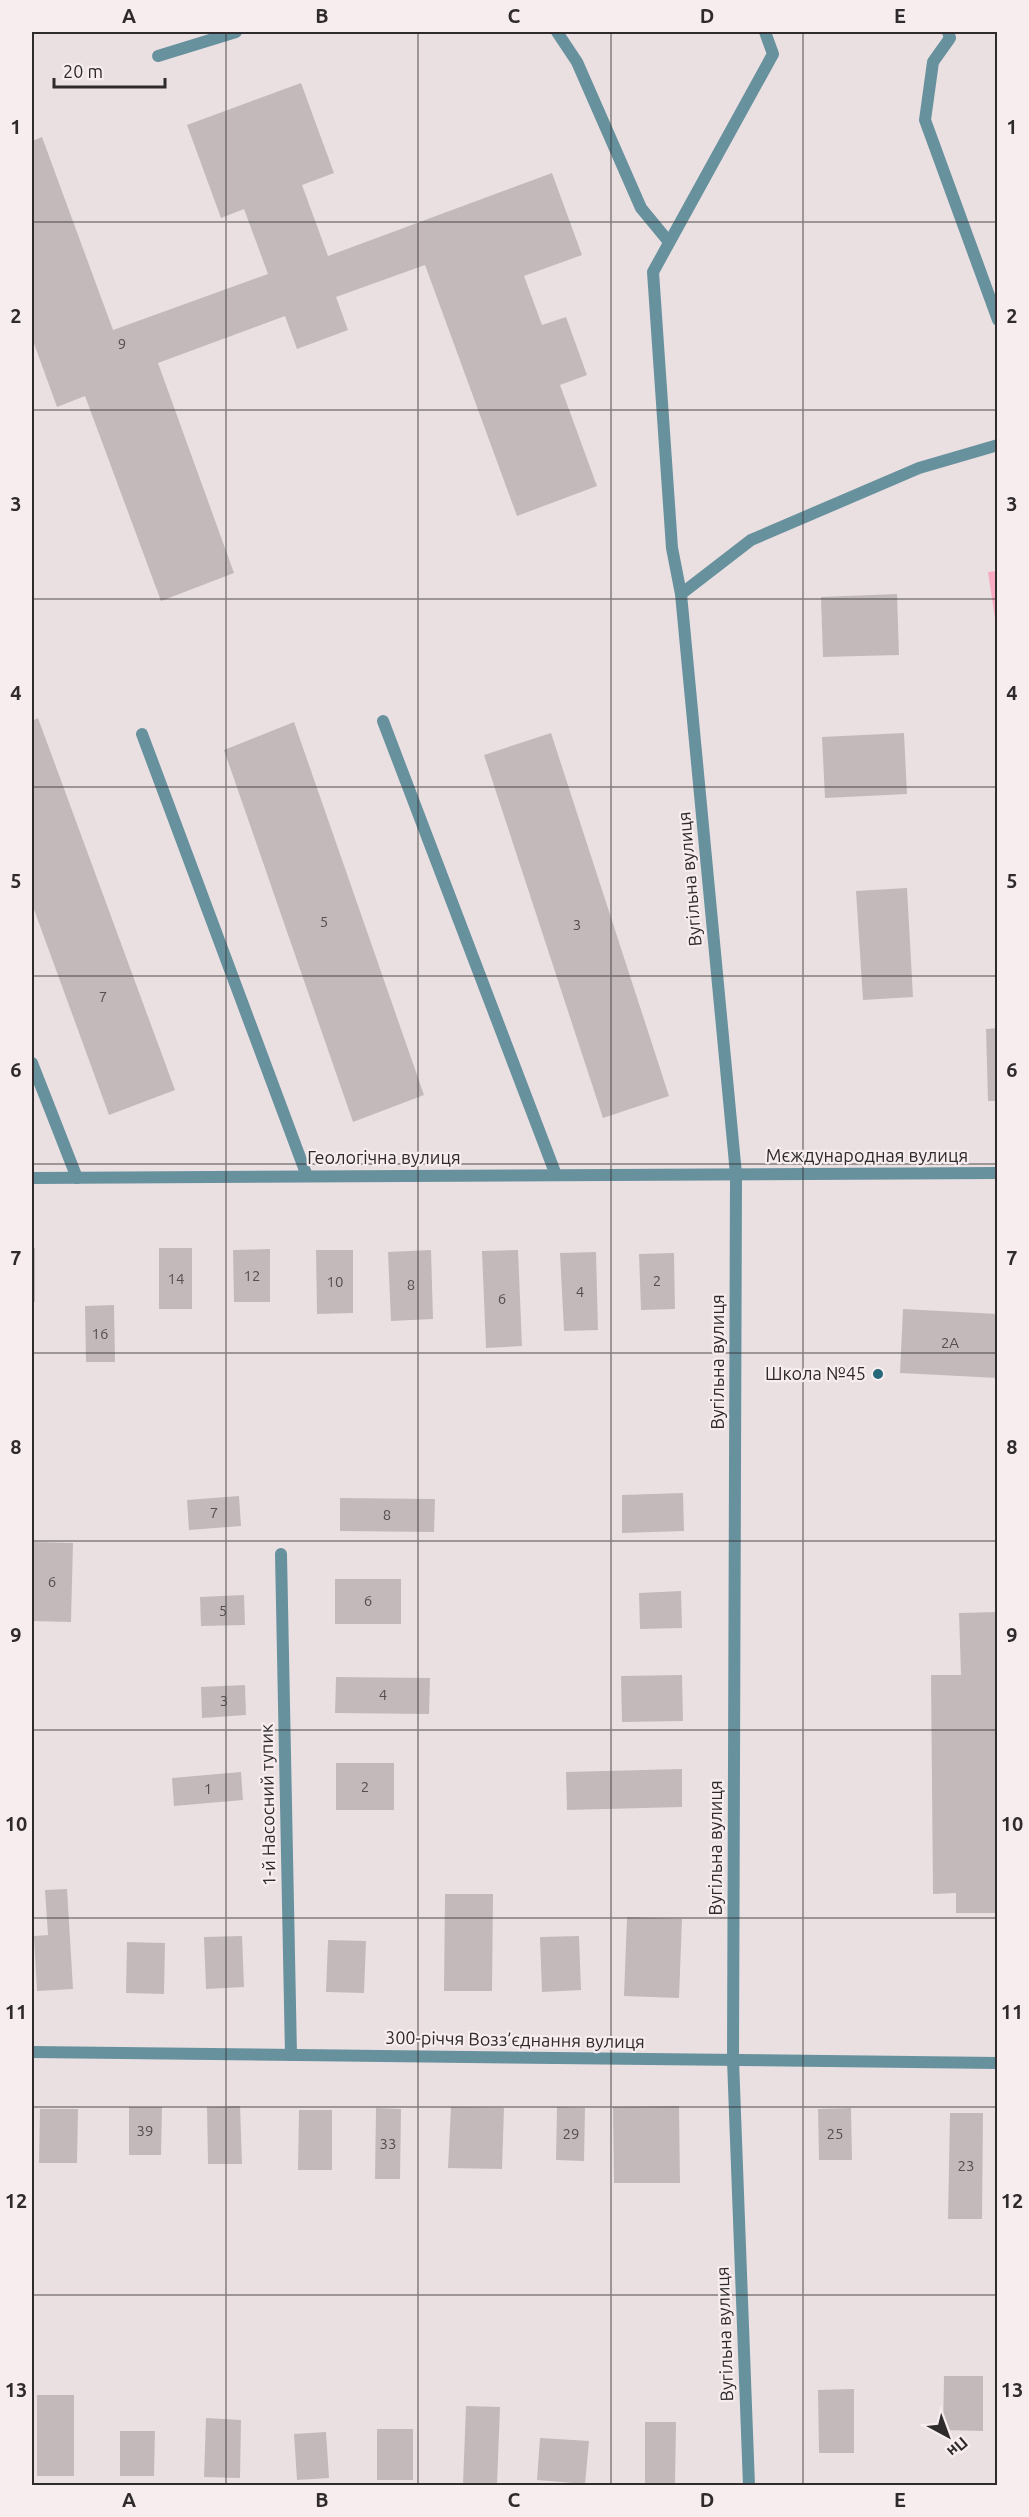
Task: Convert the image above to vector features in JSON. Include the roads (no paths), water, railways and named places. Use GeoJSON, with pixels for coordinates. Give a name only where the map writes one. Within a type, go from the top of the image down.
{"type":"FeatureCollection","features":[{"type":"Feature","properties":{"kind":"street"},"geometry":{"type":"LineString","coordinates":[[158,56],[236,32]]}},
{"type":"Feature","properties":{"kind":"street"},"geometry":{"type":"LineString","coordinates":[[557,32],[577,62],[641,208],[669,242]]}},
{"type":"Feature","properties":{"kind":"street","name":"Вугільна вулиця"},"geometry":{"type":"LineString","coordinates":[[749,2486],[733,2060],[736,1174],[681,594],[672,548],[653,272],[772,54],[765,32]]}},
{"type":"Feature","properties":{"kind":"street"},"geometry":{"type":"LineString","coordinates":[[948,32],[950,38],[933,62],[925,120],[998,320]]}},
{"type":"Feature","properties":{"kind":"street"},"geometry":{"type":"LineString","coordinates":[[681,594],[751,540],[919,468],[998,445]]}},
{"type":"Feature","properties":{"kind":"street"},"geometry":{"type":"LineString","coordinates":[[383,721],[556,1175]]}},
{"type":"Feature","properties":{"kind":"street"},"geometry":{"type":"LineString","coordinates":[[142,734],[308,1176]]}},
{"type":"Feature","properties":{"kind":"street"},"geometry":{"type":"LineString","coordinates":[[32,1063],[77,1178]]}},
{"type":"Feature","properties":{"kind":"street","name":"Мєждународная вулиця"},"geometry":{"type":"LineString","coordinates":[[736,1174],[998,1173]]}},
{"type":"Feature","properties":{"kind":"street","name":"Геологічна вулиця"},"geometry":{"type":"LineString","coordinates":[[32,1178],[736,1174]]}},
{"type":"Feature","properties":{"kind":"street","name":"1-й Насосний тупик"},"geometry":{"type":"LineString","coordinates":[[282,1554],[291,2055]]}},
{"type":"Feature","properties":{"kind":"street","name":"300-річчя Возз’єднання вулиця"},"geometry":{"type":"LineString","coordinates":[[32,2052],[998,2063]]}},
{"type":"Feature","properties":{"kind":"place","name":"Школа №45"},"geometry":{"type":"Point","coordinates":[878,1374]}}]}
